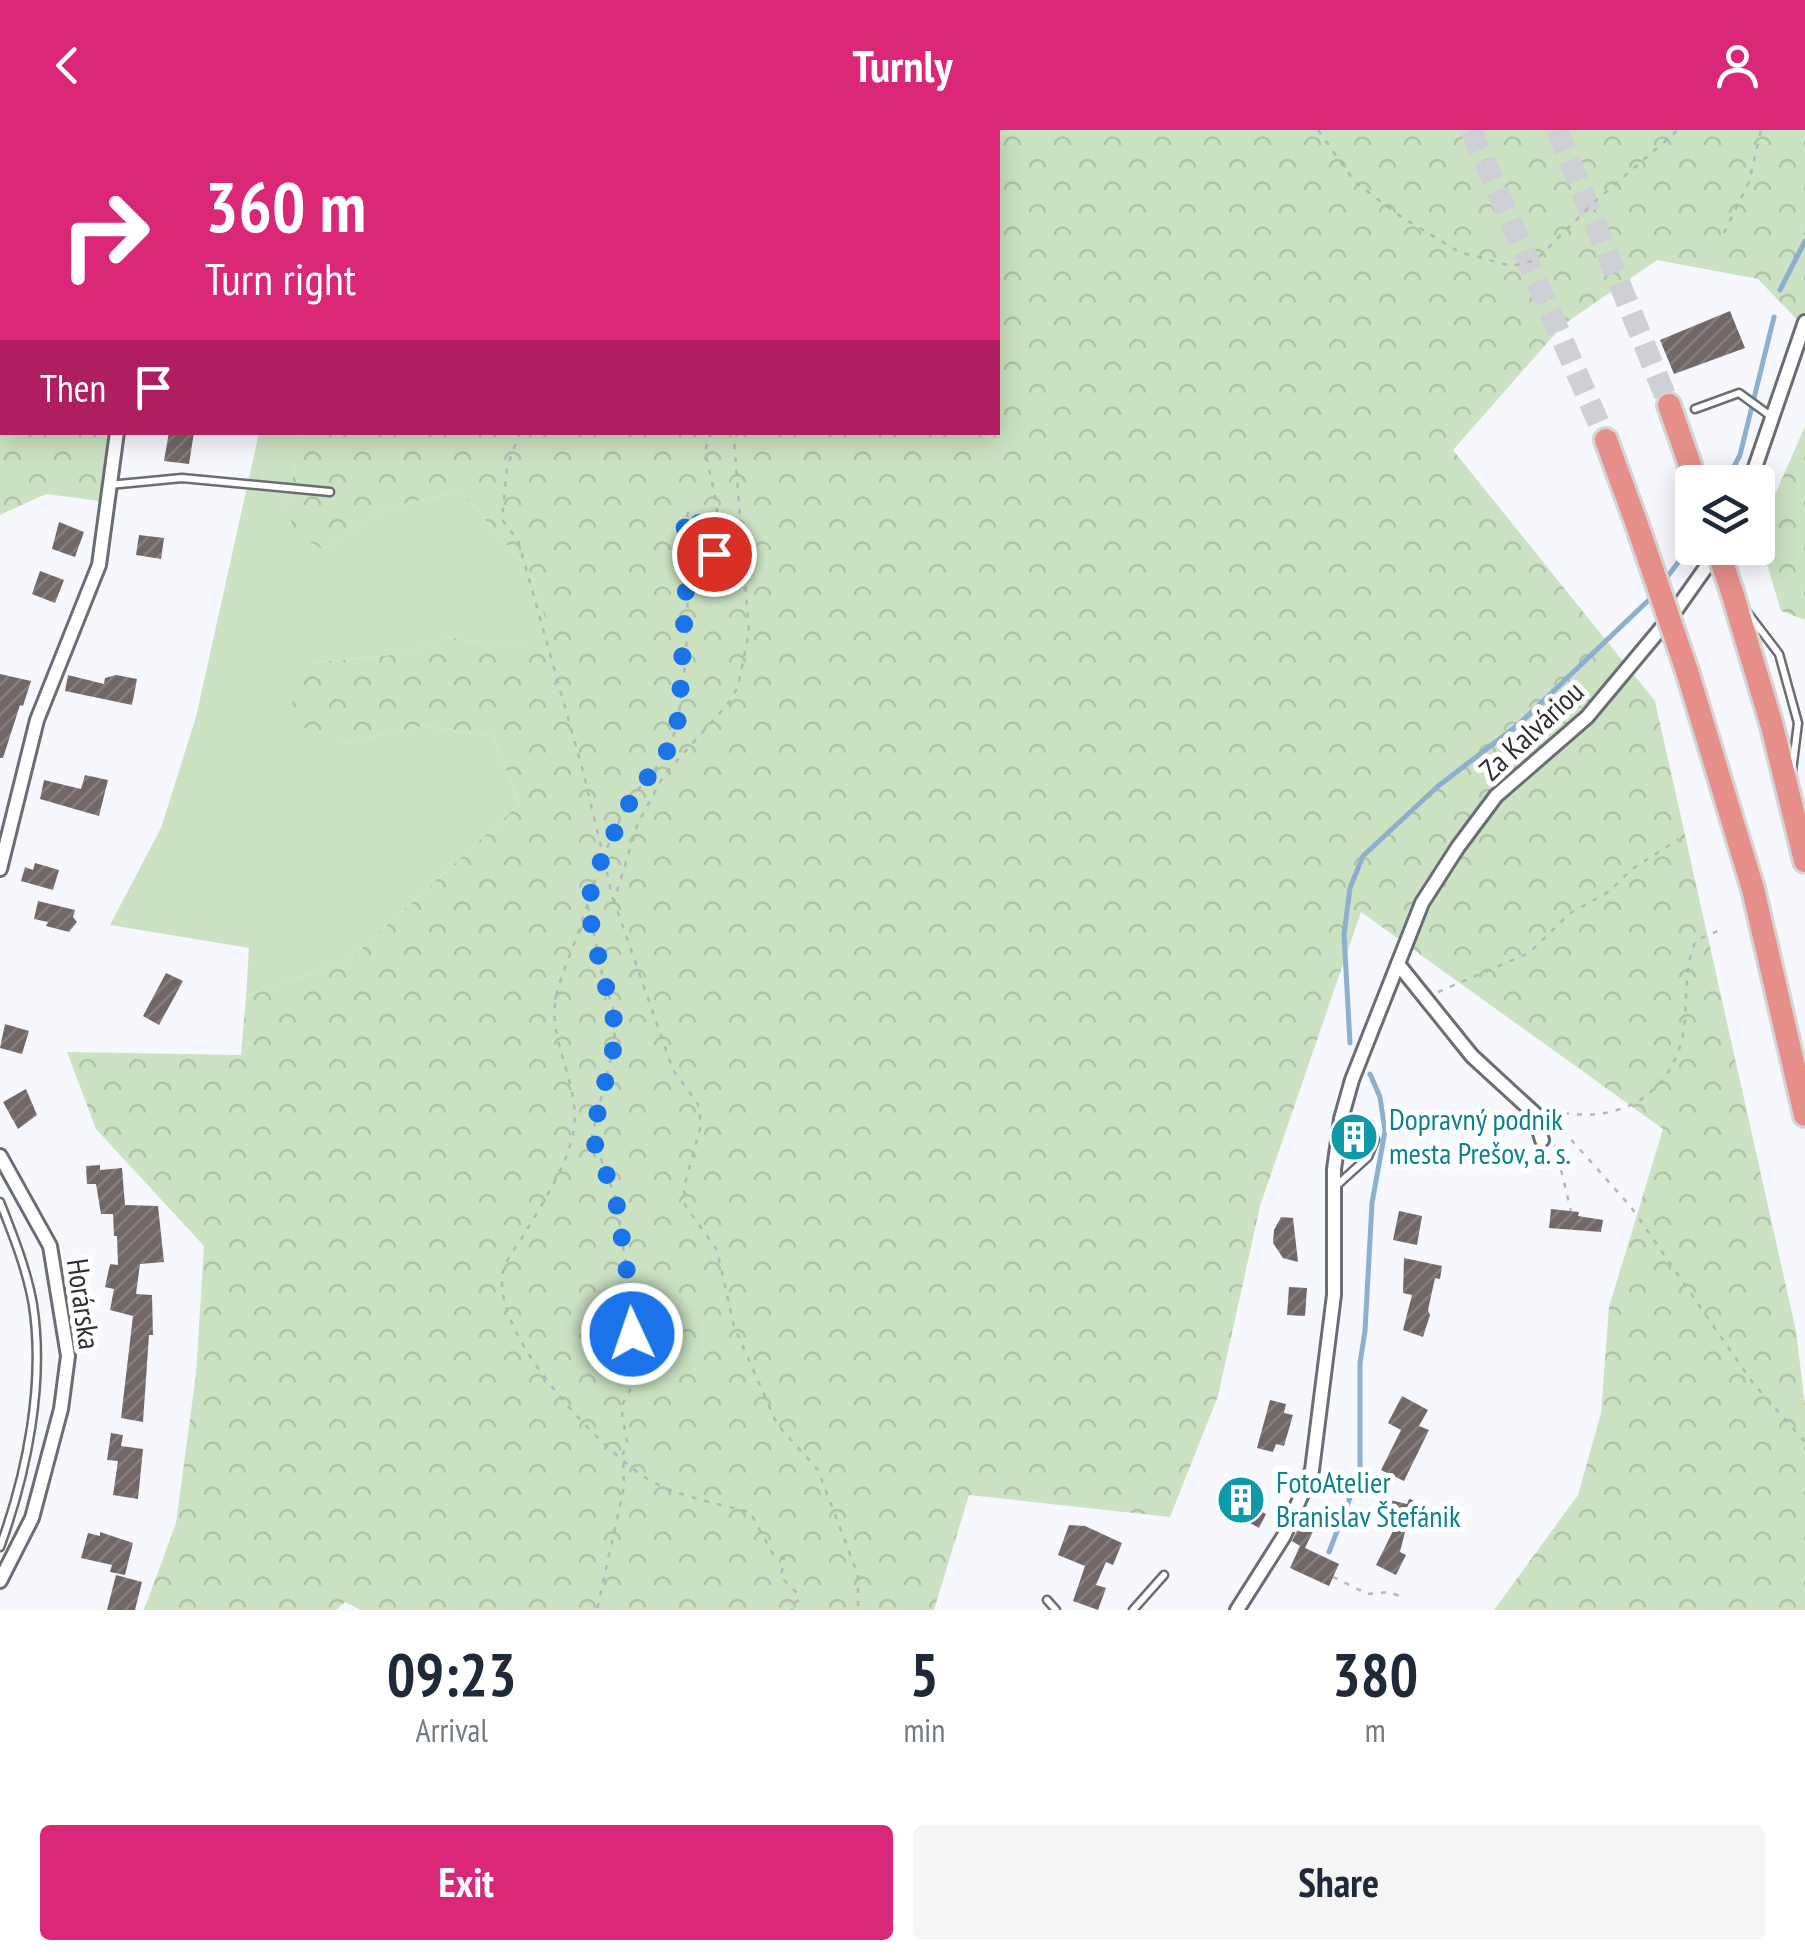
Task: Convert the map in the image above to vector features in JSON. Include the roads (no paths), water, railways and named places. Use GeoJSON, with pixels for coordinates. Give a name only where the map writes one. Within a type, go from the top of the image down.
{"type":"FeatureCollection","features":[{"type":"Feature","properties":{"kind":"highway"},"geometry":{"type":"LineString","coordinates":[[1669,405],[1690,465]]}},
{"type":"Feature","properties":{"kind":"highway"},"geometry":{"type":"LineString","coordinates":[[1606,440],[1687,671],[1753,890],[1805,1115]]}},
{"type":"Feature","properties":{"kind":"highway"},"geometry":{"type":"LineString","coordinates":[[1723,565],[1789,792],[1805,862]]}},
{"type":"Feature","properties":{"kind":"street"},"geometry":{"type":"LineString","coordinates":[[1754,465],[1767,414],[1805,322]]}},
{"type":"Feature","properties":{"kind":"street"},"geometry":{"type":"LineString","coordinates":[[0,869],[38,720],[99,565],[117,435]]}},
{"type":"Feature","properties":{"kind":"street","name":"Za Kalváriou"},"geometry":{"type":"LineString","coordinates":[[1236,1610],[1284,1536],[1312,1470],[1334,1295],[1334,1188],[1341,1119],[1352,1080],[1422,903],[1496,796],[1611,691],[1706,565]]}},
{"type":"Feature","properties":{"kind":"street"},"geometry":{"type":"LineString","coordinates":[[1398,964],[1472,1056],[1534,1113],[1542,1140]]}},
{"type":"Feature","properties":{"kind":"street","name":"Horárska"},"geometry":{"type":"LineString","coordinates":[[0,1156],[50,1246],[68,1356],[61,1408],[32,1518],[0,1581]]}},
{"type":"Feature","properties":{"kind":"lane"},"geometry":{"type":"LineString","coordinates":[[1695,409],[1738,393],[1767,414]]}},
{"type":"Feature","properties":{"kind":"lane"},"geometry":{"type":"LineString","coordinates":[[108,485],[182,478],[330,492]]}},
{"type":"Feature","properties":{"kind":"lane"},"geometry":{"type":"LineString","coordinates":[[1334,1188],[1368,1157],[1374,1140],[1370,1124],[1341,1119]]}},
{"type":"Feature","properties":{"kind":"lane","name":"Horárska"},"geometry":{"type":"LineString","coordinates":[[0,1202],[16,1242],[32,1302],[38,1353],[24,1460],[0,1547]]}},
{"type":"Feature","properties":{"kind":"lane"},"geometry":{"type":"LineString","coordinates":[[1134,1610],[1164,1575]]}},
{"type":"Feature","properties":{"kind":"lane"},"geometry":{"type":"LineString","coordinates":[[1047,1600],[1056,1610]]}},
{"type":"Feature","properties":{"kind":"waterway"},"geometry":{"type":"LineString","coordinates":[[1780,290],[1805,241]]}},
{"type":"Feature","properties":{"kind":"waterway"},"geometry":{"type":"LineString","coordinates":[[1735,465],[1774,317]]}},
{"type":"Feature","properties":{"kind":"waterway"},"geometry":{"type":"LineString","coordinates":[[1664,581],[1676,565]]}},
{"type":"Feature","properties":{"kind":"waterway"},"geometry":{"type":"LineString","coordinates":[[1350,1043],[1344,934],[1350,888],[1363,856],[1437,787],[1519,724],[1655,594]]}},
{"type":"Feature","properties":{"kind":"waterway"},"geometry":{"type":"LineString","coordinates":[[1329,1552],[1360,1472],[1360,1363],[1372,1203],[1385,1131],[1380,1097],[1370,1074]]}},
{"type":"Feature","properties":{"kind":"tunnel"},"geometry":{"type":"LineString","coordinates":[[1471,130],[1606,440]]}},
{"type":"Feature","properties":{"kind":"tunnel"},"geometry":{"type":"LineString","coordinates":[[1557,130],[1669,405]]}},
{"type":"Feature","properties":{"kind":"place","name":"Dopravný podnik mesta Prešov, a. s."},"geometry":{"type":"Point","coordinates":[1354,1137]}},
{"type":"Feature","properties":{"kind":"place","name":"FotoAtelier Branislav Štefánik"},"geometry":{"type":"Point","coordinates":[1241,1500]}}]}
